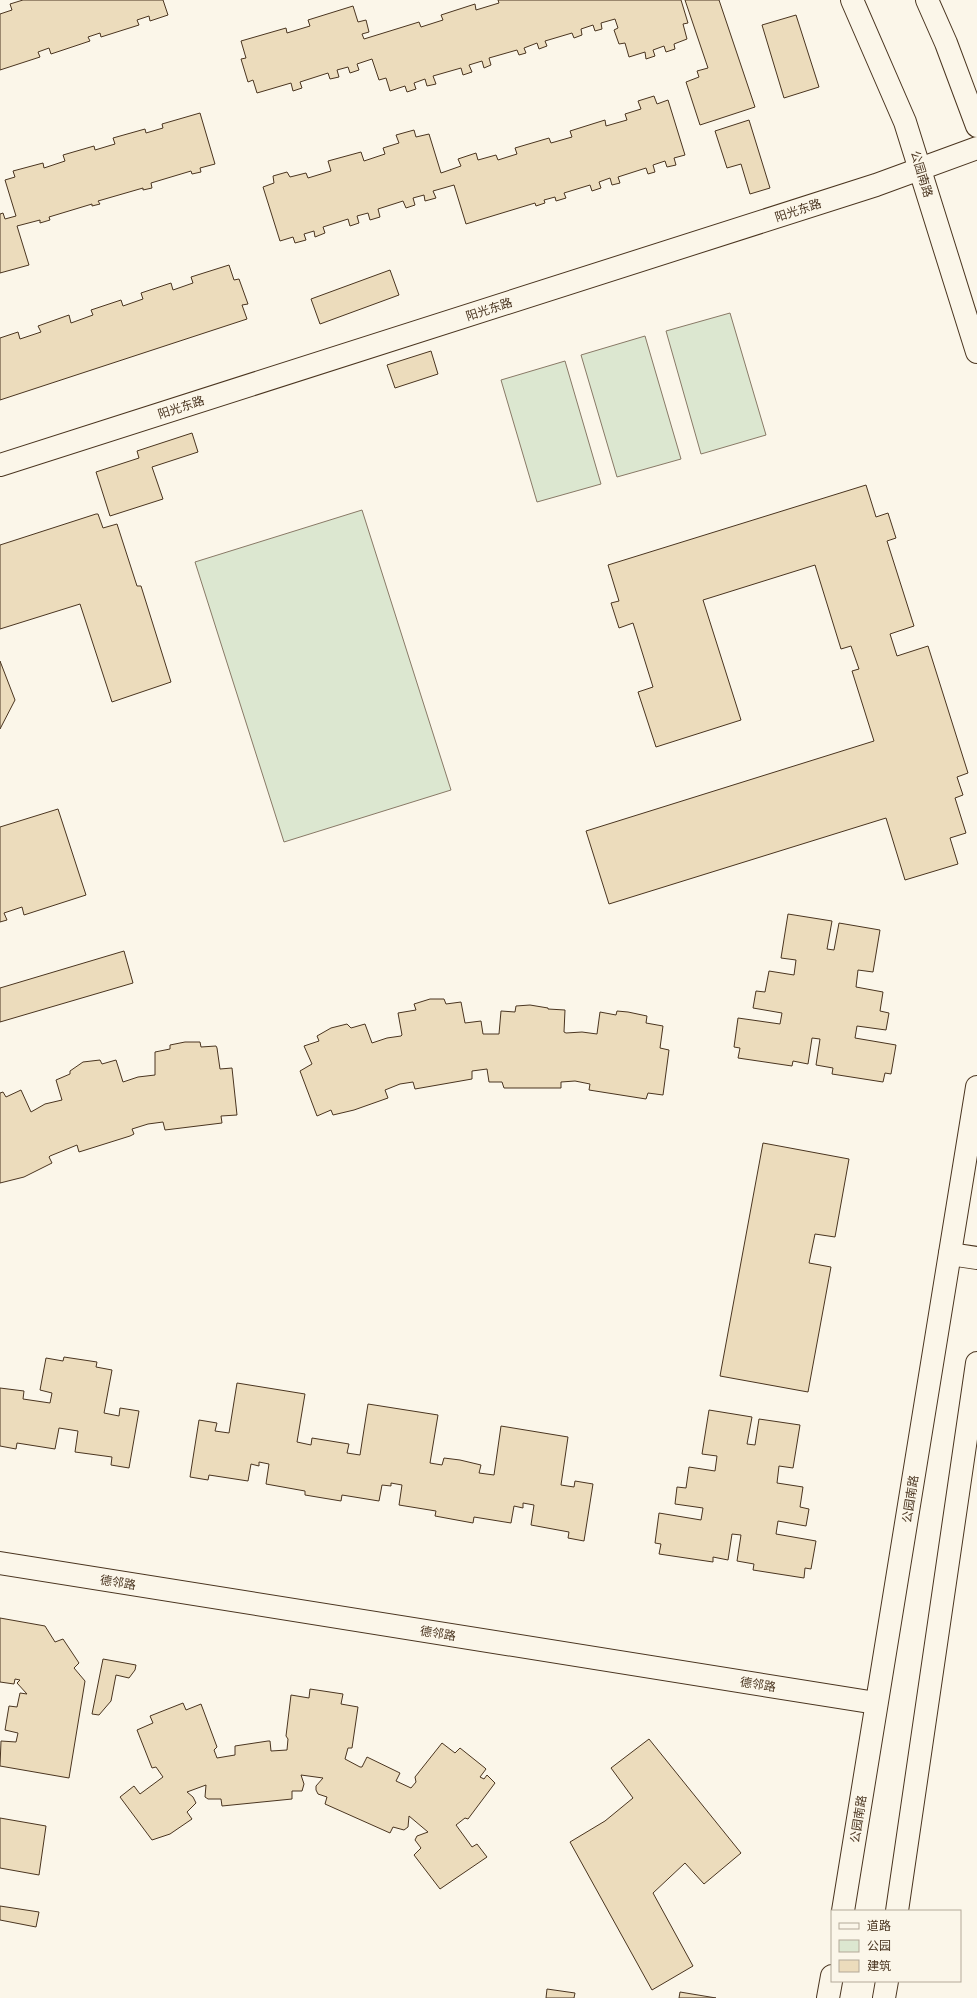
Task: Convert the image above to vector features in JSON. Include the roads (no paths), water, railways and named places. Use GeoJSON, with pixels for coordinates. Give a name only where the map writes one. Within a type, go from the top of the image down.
{"type":"FeatureCollection","features":[{"type":"Feature","properties":{"kind":"main road","name":"公园南路"},"geometry":{"type":"LineString","coordinates":[[852,0],[905,122],[977,352]]}},
{"type":"Feature","properties":{"kind":"main road"},"geometry":{"type":"LineString","coordinates":[[927,0],[946,43],[977,126]]}},
{"type":"Feature","properties":{"kind":"main road","name":"阳光东路"},"geometry":{"type":"LineString","coordinates":[[0,465],[868,188],[977,148]]}},
{"type":"Feature","properties":{"kind":"main road","name":"公园南路"},"geometry":{"type":"LineString","coordinates":[[843,1910],[977,1086]]}},
{"type":"Feature","properties":{"kind":"main road"},"geometry":{"type":"LineString","coordinates":[[950,1254],[977,1258]]}},
{"type":"Feature","properties":{"kind":"main road"},"geometry":{"type":"LineString","coordinates":[[897,1910],[977,1363]]}},
{"type":"Feature","properties":{"kind":"main road","name":"德邻路"},"geometry":{"type":"LineString","coordinates":[[0,1563],[876,1703]]}},
{"type":"Feature","properties":{"kind":"main road"},"geometry":{"type":"LineString","coordinates":[[828,1998],[831,1982]]}},
{"type":"Feature","properties":{"kind":"main road"},"geometry":{"type":"LineString","coordinates":[[884,1998],[887,1982]]}}]}
